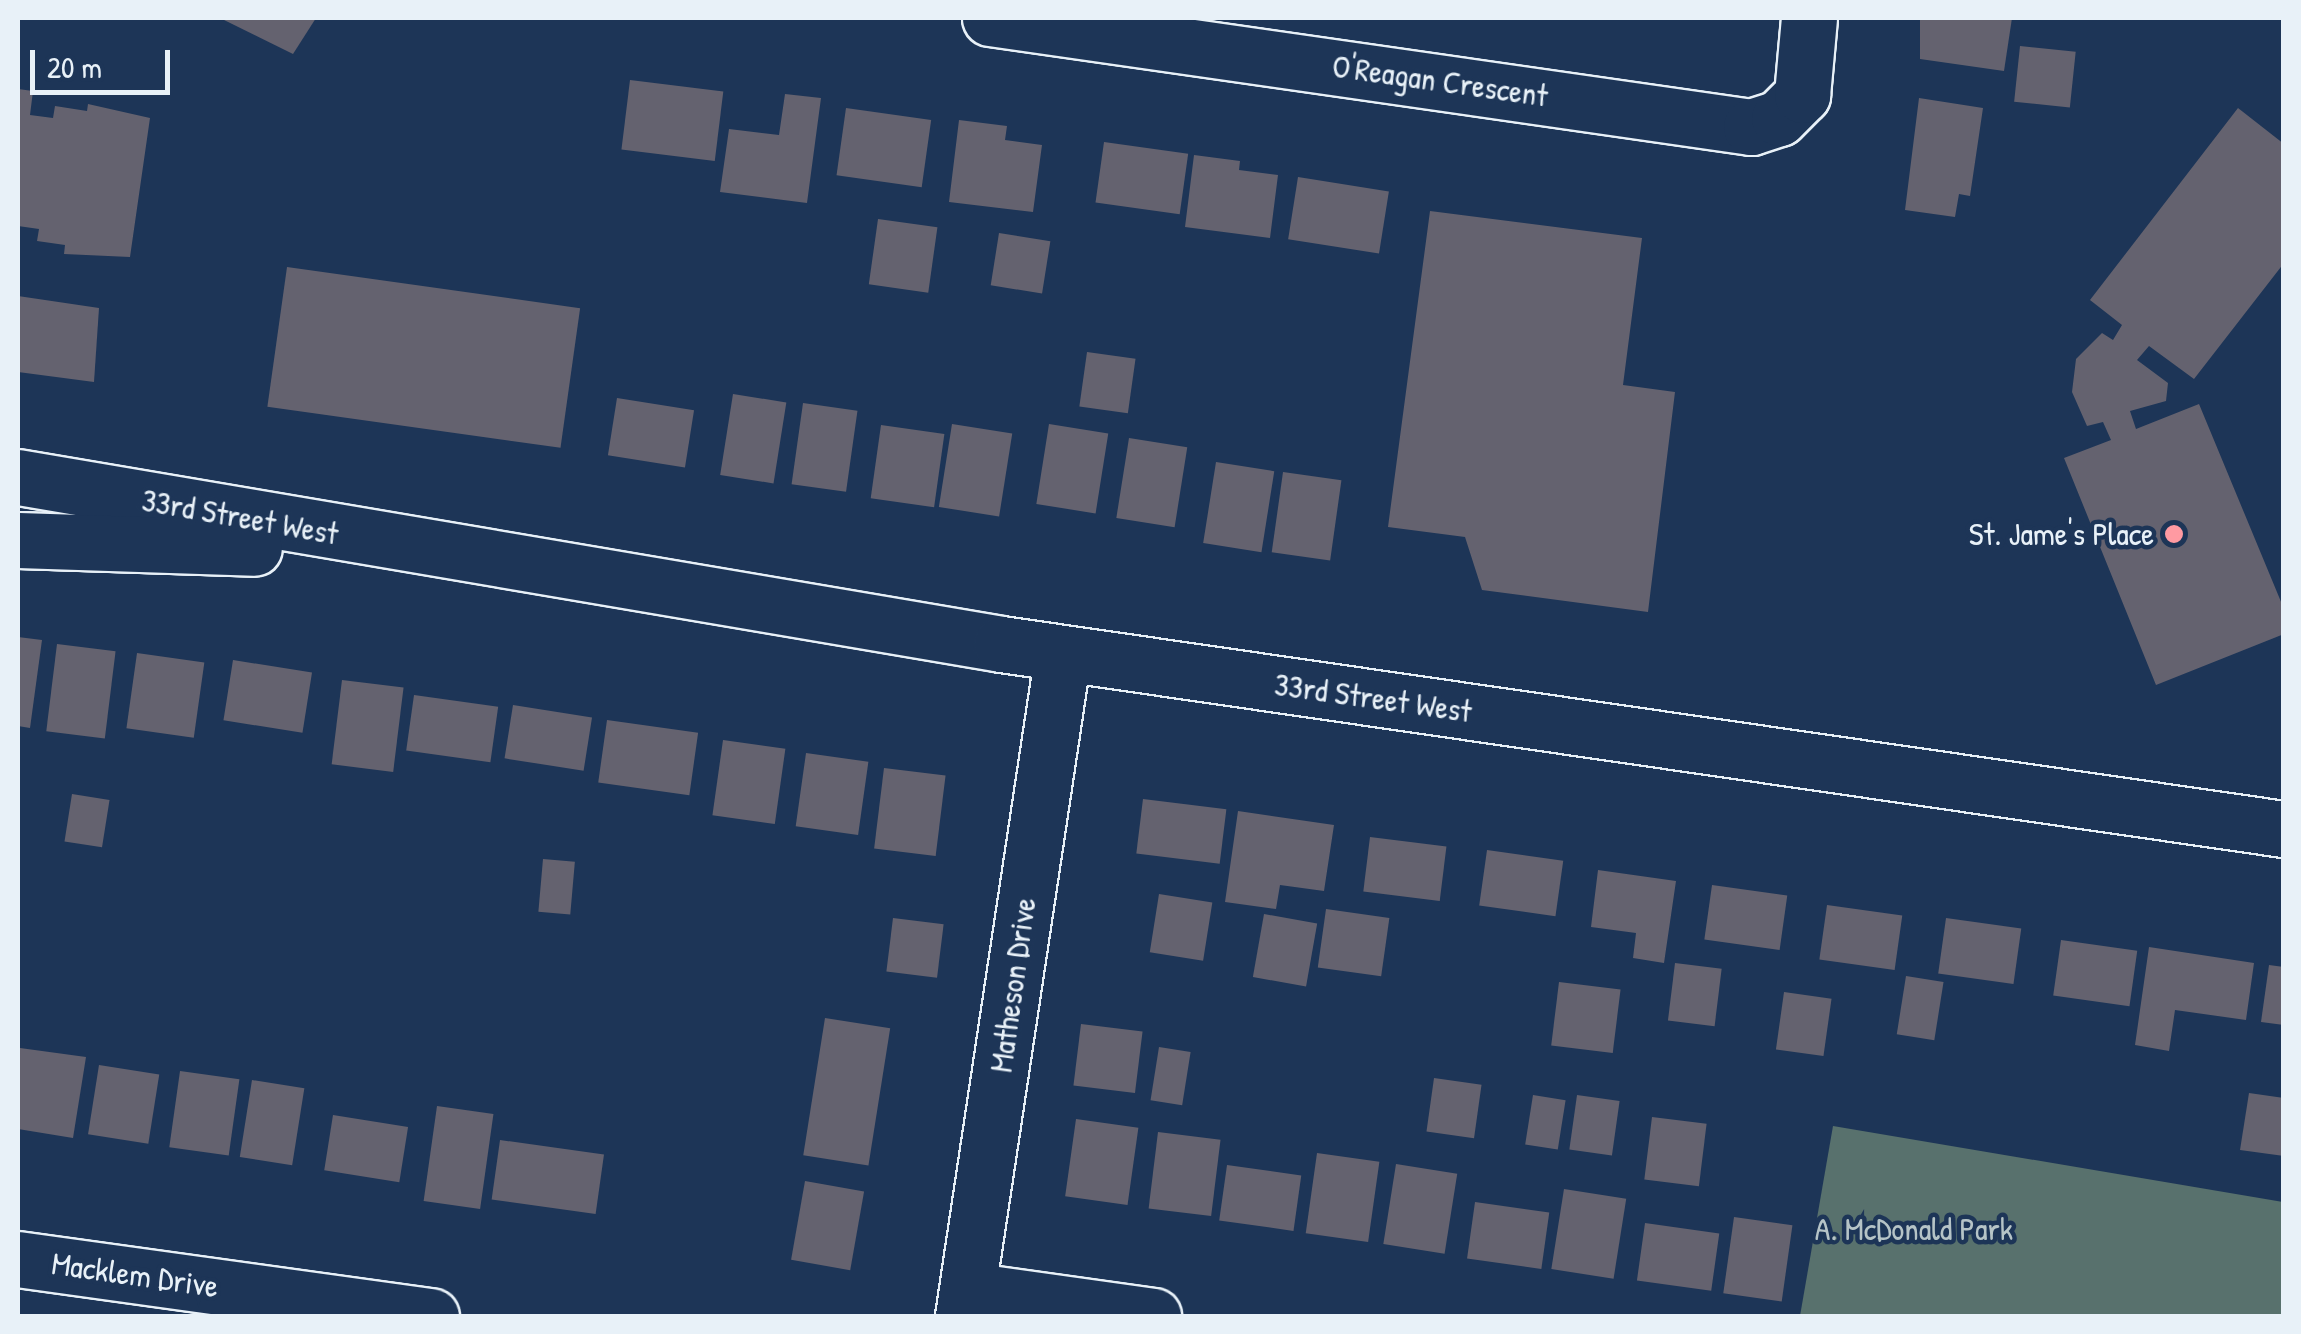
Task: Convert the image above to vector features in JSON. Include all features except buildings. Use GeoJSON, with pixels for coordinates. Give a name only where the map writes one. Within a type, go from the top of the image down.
{"type":"FeatureCollection","features":[{"type":"Feature","properties":{"kind":"main road","name":"O'Reagan Crescent"},"geometry":{"type":"LineString","coordinates":[[990,18],[1751,128],[1779,118],[1802,96],[1810,18]]}},
{"type":"Feature","properties":{"kind":"main road","name":"33rd Street West"},"geometry":{"type":"LineString","coordinates":[[18,477],[463,556],[1062,653],[2284,829]]}},
{"type":"Feature","properties":{"kind":"main road","name":"33rd Street West"},"geometry":{"type":"LineString","coordinates":[[18,540],[463,556]]}},
{"type":"Feature","properties":{"kind":"main road","name":"Matheson Drive"},"geometry":{"type":"LineString","coordinates":[[966,1303],[1062,653]]}},
{"type":"Feature","properties":{"kind":"main road","name":"Macklem Drive"},"geometry":{"type":"LineString","coordinates":[[18,1258],[321,1309],[430,1316]]}},
{"type":"Feature","properties":{"kind":"main road"},"geometry":{"type":"LineString","coordinates":[[966,1303],[1153,1316]]}},
{"type":"Feature","properties":{"kind":"green space","name":"A. McDonald Park"},"geometry":{"type":"Polygon","coordinates":[[[1833,1126],[2283,1202],[2283,1316],[1800,1316],[1833,1126]]]}},
{"type":"Feature","properties":{"kind":"place","name":"St. Jame's Place"},"geometry":{"type":"Point","coordinates":[2174,534]}}]}
